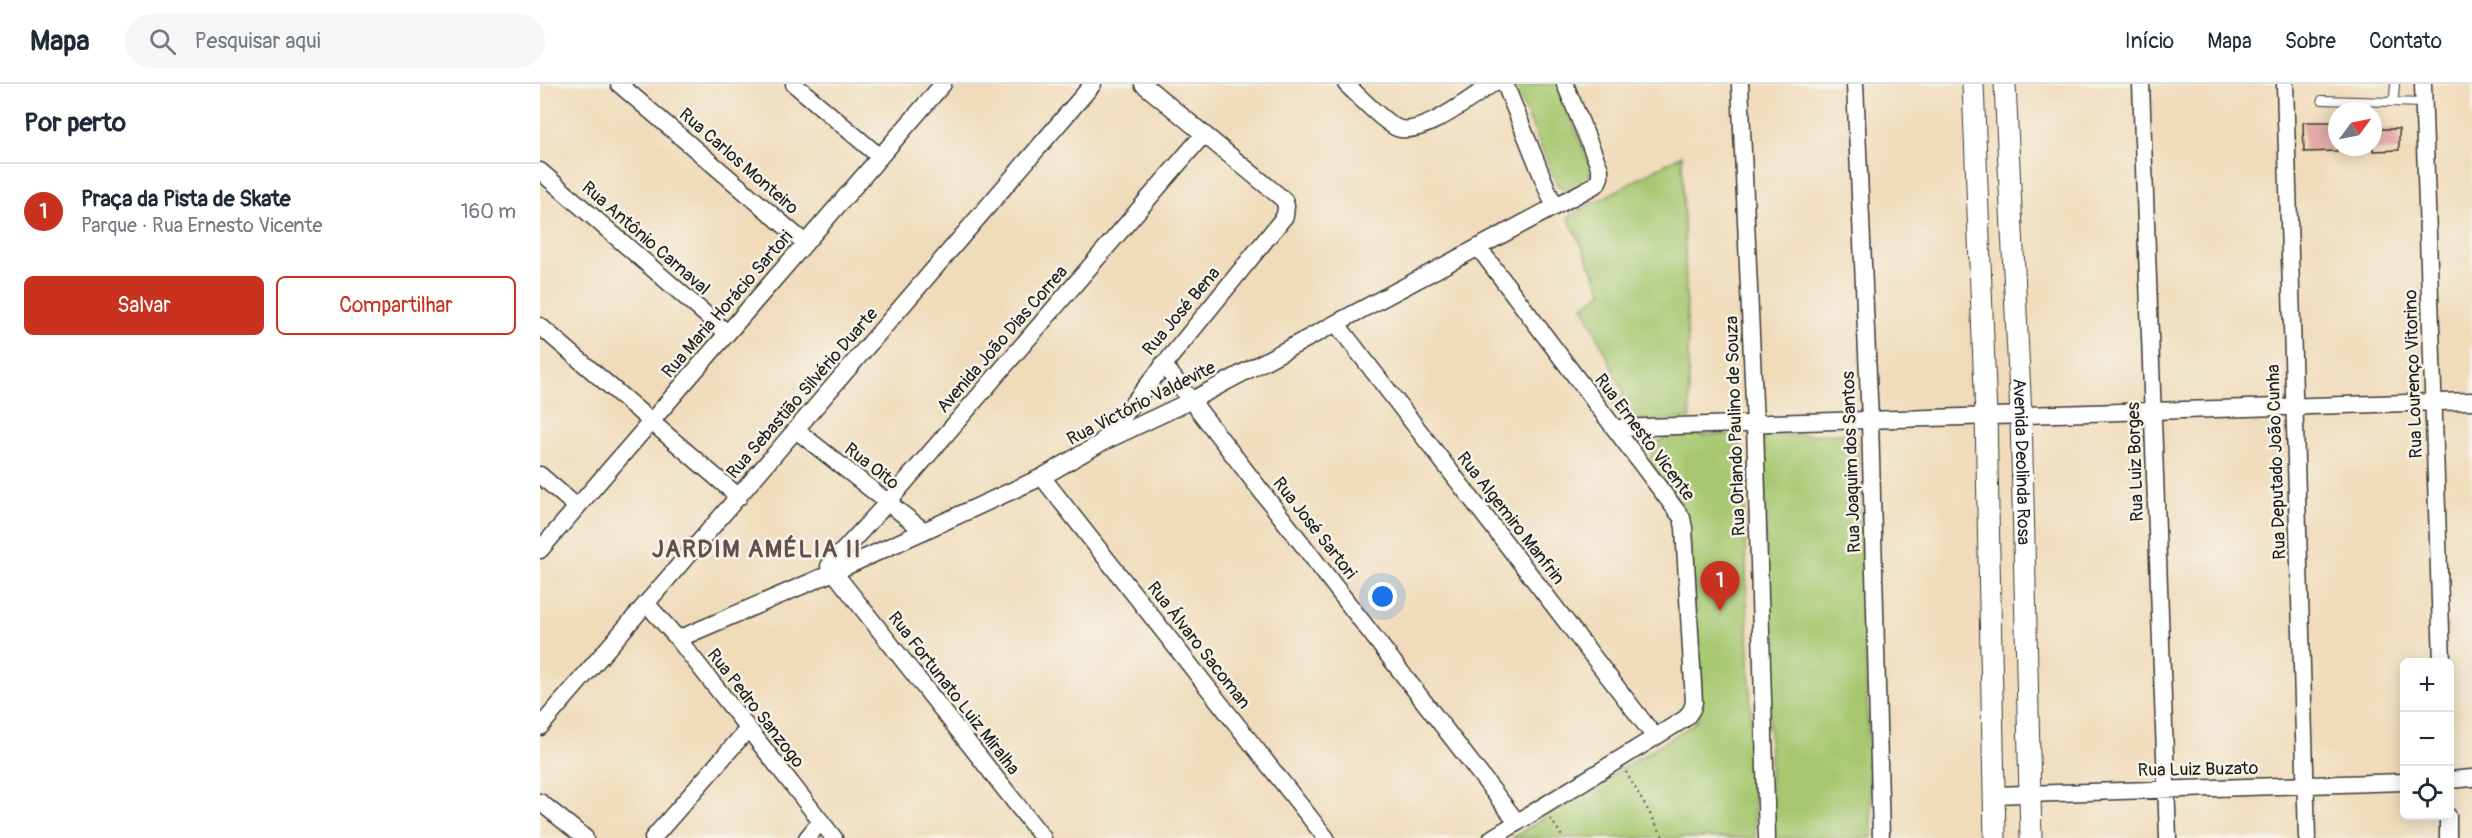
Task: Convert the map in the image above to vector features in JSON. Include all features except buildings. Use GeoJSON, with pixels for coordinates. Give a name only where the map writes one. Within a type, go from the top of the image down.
{"type":"FeatureCollection","features":[{"type":"Feature","properties":{"kind":"street","name":"Rua Carlos Monteiro"},"geometry":{"type":"LineString","coordinates":[[619,84],[805,243]]}},
{"type":"Feature","properties":{"kind":"street"},"geometry":{"type":"LineString","coordinates":[[794,84],[880,157]]}},
{"type":"Feature","properties":{"kind":"street","name":"Rua Maria Horácio Sartori"},"geometry":{"type":"LineString","coordinates":[[540,550],[943,84]]}},
{"type":"Feature","properties":{"kind":"street","name":"Rua Sebastião Silvério Duarte"},"geometry":{"type":"LineString","coordinates":[[540,727],[1093,84]]}},
{"type":"Feature","properties":{"kind":"street"},"geometry":{"type":"LineString","coordinates":[[1143,84],[1203,135]]}},
{"type":"Feature","properties":{"kind":"street"},"geometry":{"type":"LineString","coordinates":[[1346,84],[1396,128],[1411,130],[1425,126],[1492,84]]}},
{"type":"Feature","properties":{"kind":"street"},"geometry":{"type":"LineString","coordinates":[[1505,84],[1554,207]]}},
{"type":"Feature","properties":{"kind":"street","name":"Rua Victório Valdevite"},"geometry":{"type":"LineString","coordinates":[[678,639],[1042,477],[1099,444],[1192,400],[1597,184],[1600,169],[1565,84]]}},
{"type":"Feature","properties":{"kind":"street","name":"Rua Orlando Paulino de Souza"},"geometry":{"type":"LineString","coordinates":[[1740,84],[1755,425],[1767,838]]}},
{"type":"Feature","properties":{"kind":"street","name":"Rua Joaquim dos Santos"},"geometry":{"type":"LineString","coordinates":[[1855,84],[1870,420],[1881,838]]}},
{"type":"Feature","properties":{"kind":"street","name":"Avenida Deolinda Rosa"},"geometry":{"type":"LineString","coordinates":[[1973,84],[1986,416],[1995,838]]}},
{"type":"Feature","properties":{"kind":"street","name":"Avenida Deolinda Rosa"},"geometry":{"type":"LineString","coordinates":[[2005,84],[2021,416],[2031,838]]}},
{"type":"Feature","properties":{"kind":"street","name":"Rua Luiz Borges"},"geometry":{"type":"LineString","coordinates":[[2141,84],[2169,838]]}},
{"type":"Feature","properties":{"kind":"street","name":"Rua Deputado João Cunha"},"geometry":{"type":"LineString","coordinates":[[2285,84],[2307,838]]}},
{"type":"Feature","properties":{"kind":"street","name":"Rua Lourenço Vitorino"},"geometry":{"type":"LineString","coordinates":[[2423,84],[2442,658]]}},
{"type":"Feature","properties":{"kind":"street","name":"Rua José Bena"},"geometry":{"type":"LineString","coordinates":[[1099,444],[1285,216],[1284,200],[1203,135]]}},
{"type":"Feature","properties":{"kind":"street","name":"Avenida João Dias Correa"},"geometry":{"type":"LineString","coordinates":[[832,569],[1203,135]]}},
{"type":"Feature","properties":{"kind":"street","name":"Rua Antônio Carnaval"},"geometry":{"type":"LineString","coordinates":[[540,171],[727,333]]}},
{"type":"Feature","properties":{"kind":"street","name":"Rua Ernesto Vicente"},"geometry":{"type":"LineString","coordinates":[[1478,247],[1682,518],[1694,702],[1686,718],[1655,737]]}},
{"type":"Feature","properties":{"kind":"street","name":"Rua Algemiro Manfrin"},"geometry":{"type":"LineString","coordinates":[[1336,323],[1655,737]]}},
{"type":"Feature","properties":{"kind":"street"},"geometry":{"type":"LineString","coordinates":[[540,326],[739,497]]}},
{"type":"Feature","properties":{"kind":"street","name":"Rua José Sartori"},"geometry":{"type":"LineString","coordinates":[[1163,363],[1517,822]]}},
{"type":"Feature","properties":{"kind":"street"},"geometry":{"type":"LineString","coordinates":[[1614,428],[2152,413],[2472,401]]}},
{"type":"Feature","properties":{"kind":"street","name":"Rua Oito"},"geometry":{"type":"LineString","coordinates":[[796,430],[924,531]]}},
{"type":"Feature","properties":{"kind":"street"},"geometry":{"type":"LineString","coordinates":[[540,474],[578,507]]}},
{"type":"Feature","properties":{"kind":"street","name":"Rua Álvaro Sacoman"},"geometry":{"type":"LineString","coordinates":[[1042,477],[1326,838]]}},
{"type":"Feature","properties":{"kind":"street","name":"Rua Fortunato Luiz Miralha"},"geometry":{"type":"LineString","coordinates":[[832,569],[1043,838]]}},
{"type":"Feature","properties":{"kind":"street","name":"Rua Pedro Sanzogo"},"geometry":{"type":"LineString","coordinates":[[646,603],[678,639],[834,838]]}},
{"type":"Feature","properties":{"kind":"street"},"geometry":{"type":"LineString","coordinates":[[653,838],[747,729]]}},
{"type":"Feature","properties":{"kind":"street"},"geometry":{"type":"LineString","coordinates":[[1492,838],[1655,737]]}},
{"type":"Feature","properties":{"kind":"street"},"geometry":{"type":"LineString","coordinates":[[2454,780],[2472,778]]}},
{"type":"Feature","properties":{"kind":"street","name":"Rua Luiz Buzato"},"geometry":{"type":"LineString","coordinates":[[1993,795],[2400,782]]}},
{"type":"Feature","properties":{"kind":"street"},"geometry":{"type":"LineString","coordinates":[[540,802],[585,838]]}},
{"type":"Feature","properties":{"kind":"street"},"geometry":{"type":"LineString","coordinates":[[2448,820],[2448,838]]}},
{"type":"Feature","properties":{"kind":"street"},"geometry":{"type":"LineString","coordinates":[[807,838],[821,821]]}},
{"type":"Feature","properties":{"kind":"lane"},"geometry":{"type":"LineString","coordinates":[[2390,102],[2394,97],[2396,84]]}},
{"type":"Feature","properties":{"kind":"lane"},"geometry":{"type":"LineString","coordinates":[[2322,100],[2424,103]]}},
{"type":"Feature","properties":{"kind":"path"},"geometry":{"type":"LineString","coordinates":[[1618,759],[1664,838]]}},
{"type":"Feature","properties":{"kind":"path"},"geometry":{"type":"LineString","coordinates":[[1543,806],[1563,838]]}},
{"type":"Feature","properties":{"kind":"green space"},"geometry":{"type":"Polygon","coordinates":[[[1514,84],[1558,84],[1591,168],[1589,182],[1570,192],[1558,186],[1514,84]]]}},
{"type":"Feature","properties":{"kind":"green space"},"geometry":{"type":"Polygon","coordinates":[[[1682,155],[1690,419],[1623,421],[1611,401],[1624,393],[1583,306],[1603,292],[1568,217],[1682,155]]]}},
{"type":"Feature","properties":{"kind":"green space"},"geometry":{"type":"Polygon","coordinates":[[[1850,434],[1855,437],[1858,446],[1872,838],[1772,838],[1763,440],[1770,435],[1850,434]]]}},
{"type":"Feature","properties":{"kind":"green space"},"geometry":{"type":"Polygon","coordinates":[[[1729,435],[1739,443],[1742,449],[1755,838],[1512,838],[1692,725],[1698,719],[1701,708],[1687,515],[1651,464],[1651,457],[1657,444],[1668,437],[1729,435]]]}},
{"type":"Feature","properties":{"kind":"place","name":"Praça da Pista de Skate"},"geometry":{"type":"Point","coordinates":[1720,611]}},
{"type":"Feature","properties":{"kind":"district","name":"JARDIM AMÉLIA II"},"geometry":{"type":"Point","coordinates":[757,549]}}]}
